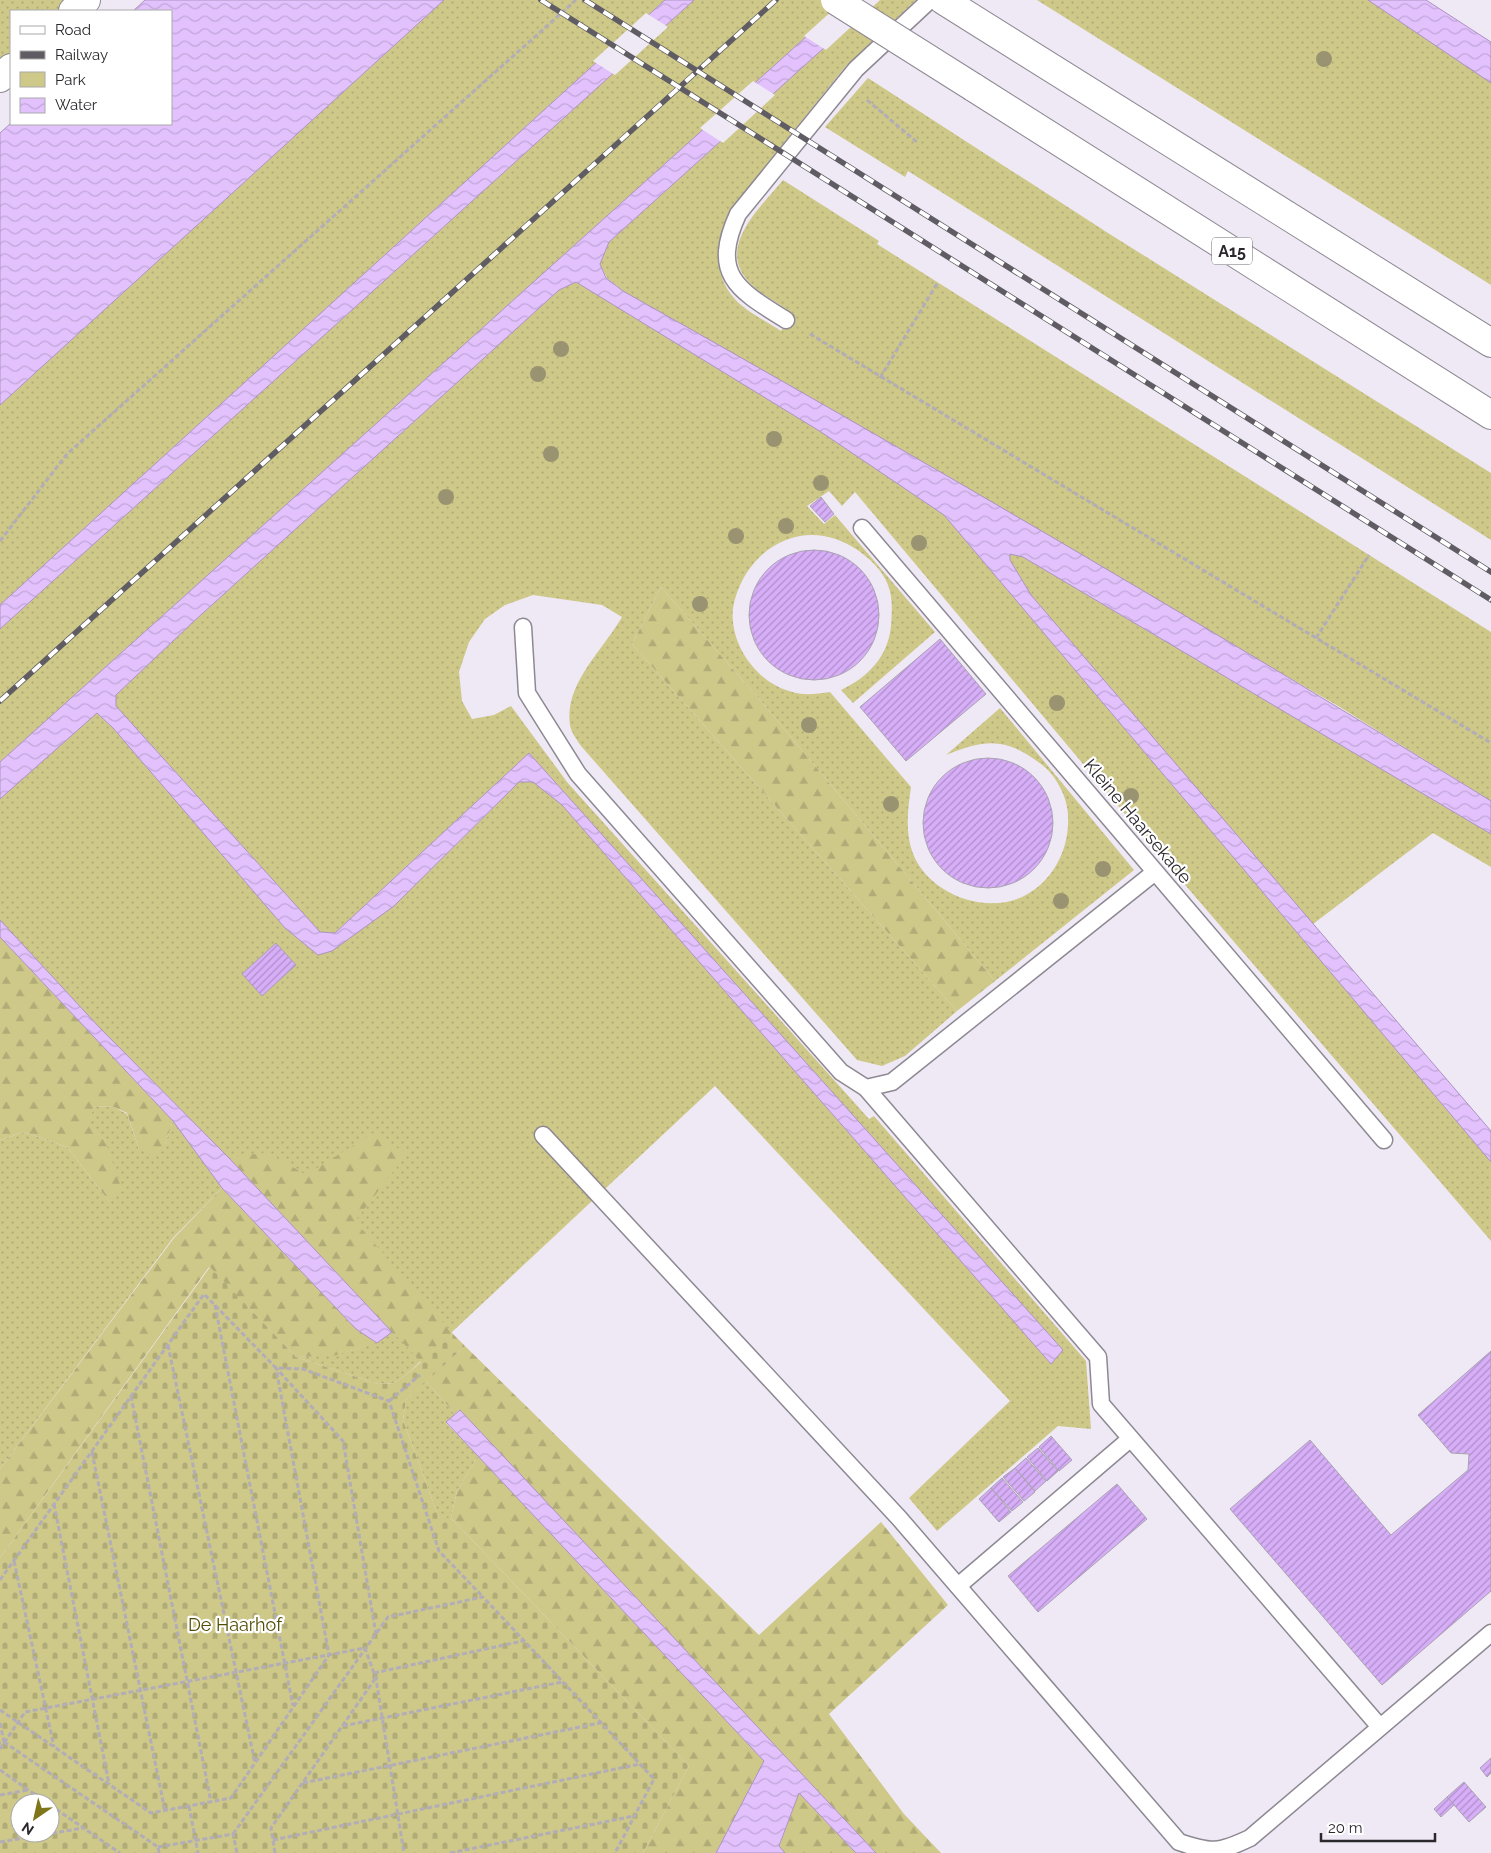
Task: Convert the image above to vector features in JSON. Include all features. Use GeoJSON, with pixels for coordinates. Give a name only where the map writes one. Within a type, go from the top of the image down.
{"type":"FeatureCollection","features":[{"type":"Feature","properties":{"kind":"main road"},"geometry":{"type":"LineString","coordinates":[[74,10],[86,0]]}},
{"type":"Feature","properties":{"kind":"main road","name":"A15"},"geometry":{"type":"LineString","coordinates":[[835,0],[1491,415]]}},
{"type":"Feature","properties":{"kind":"main road"},"geometry":{"type":"LineString","coordinates":[[943,0],[1491,344]]}},
{"type":"Feature","properties":{"kind":"main road"},"geometry":{"type":"LineString","coordinates":[[0,78],[10,69]]}},
{"type":"Feature","properties":{"kind":"lane"},"geometry":{"type":"LineString","coordinates":[[786,320],[743,292],[731,276],[727,256],[729,234],[738,214],[856,68],[930,0]]}},
{"type":"Feature","properties":{"kind":"lane","name":"Kleine Haarsekade"},"geometry":{"type":"LineString","coordinates":[[862,528],[1384,1140]]}},
{"type":"Feature","properties":{"kind":"lane"},"geometry":{"type":"LineString","coordinates":[[523,627],[527,692],[578,774],[841,1072],[866,1088],[1098,1357],[1101,1404],[1380,1727]]}},
{"type":"Feature","properties":{"kind":"lane"},"geometry":{"type":"LineString","coordinates":[[866,1088],[892,1082],[1154,872]]}},
{"type":"Feature","properties":{"kind":"lane"},"geometry":{"type":"LineString","coordinates":[[543,1134],[892,1510],[1179,1842],[1203,1852],[1224,1852],[1250,1838],[1491,1633]]}},
{"type":"Feature","properties":{"kind":"lane"},"geometry":{"type":"LineString","coordinates":[[958,1586],[1130,1439]]}},
{"type":"Feature","properties":{"kind":"path"},"geometry":{"type":"LineString","coordinates":[[0,541],[67,454],[576,0]]}},
{"type":"Feature","properties":{"kind":"path"},"geometry":{"type":"LineString","coordinates":[[868,102],[917,142]]}},
{"type":"Feature","properties":{"kind":"path"},"geometry":{"type":"LineString","coordinates":[[880,378],[938,282]]}},
{"type":"Feature","properties":{"kind":"path"},"geometry":{"type":"LineString","coordinates":[[786,320],[1491,743]]}},
{"type":"Feature","properties":{"kind":"path"},"geometry":{"type":"LineString","coordinates":[[1316,638],[1369,555]]}},
{"type":"Feature","properties":{"kind":"path"},"geometry":{"type":"LineString","coordinates":[[0,1580],[204,1294],[343,1440],[376,1634]]}},
{"type":"Feature","properties":{"kind":"path"},"geometry":{"type":"LineString","coordinates":[[215,1305],[284,1664],[294,1707]]}},
{"type":"Feature","properties":{"kind":"path"},"geometry":{"type":"LineString","coordinates":[[168,1345],[255,1763]]}},
{"type":"Feature","properties":{"kind":"path"},"geometry":{"type":"LineString","coordinates":[[276,1368],[303,1368],[389,1401]]}},
{"type":"Feature","properties":{"kind":"path"},"geometry":{"type":"LineString","coordinates":[[0,1710],[151,1813],[231,1798],[329,1655],[276,1368]]}},
{"type":"Feature","properties":{"kind":"path"},"geometry":{"type":"LineString","coordinates":[[389,1401],[420,1375]]}},
{"type":"Feature","properties":{"kind":"path"},"geometry":{"type":"LineString","coordinates":[[131,1396],[211,1802]]}},
{"type":"Feature","properties":{"kind":"path"},"geometry":{"type":"LineString","coordinates":[[389,1401],[439,1550],[654,1779],[615,1853]]}},
{"type":"Feature","properties":{"kind":"path"},"geometry":{"type":"LineString","coordinates":[[92,1451],[165,1811]]}},
{"type":"Feature","properties":{"kind":"path"},"geometry":{"type":"LineString","coordinates":[[54,1504],[94,1699],[109,1784]]}},
{"type":"Feature","properties":{"kind":"path"},"geometry":{"type":"LineString","coordinates":[[14,1560],[54,1747]]}},
{"type":"Feature","properties":{"kind":"path"},"geometry":{"type":"LineString","coordinates":[[2,1743],[158,1847],[233,1834],[388,1617],[483,1597]]}},
{"type":"Feature","properties":{"kind":"path"},"geometry":{"type":"LineString","coordinates":[[374,1673],[524,1640]]}},
{"type":"Feature","properties":{"kind":"path"},"geometry":{"type":"LineString","coordinates":[[0,1748],[25,1712],[366,1648]]}},
{"type":"Feature","properties":{"kind":"path"},"geometry":{"type":"LineString","coordinates":[[366,1648],[376,1679],[404,1853]]}},
{"type":"Feature","properties":{"kind":"path"},"geometry":{"type":"LineString","coordinates":[[275,1853],[271,1828],[376,1679]]}},
{"type":"Feature","properties":{"kind":"path"},"geometry":{"type":"LineString","coordinates":[[343,1726],[562,1682]]}},
{"type":"Feature","properties":{"kind":"path"},"geometry":{"type":"LineString","coordinates":[[0,1723],[2,1743]]}},
{"type":"Feature","properties":{"kind":"path"},"geometry":{"type":"LineString","coordinates":[[302,1783],[390,1767],[601,1723]]}},
{"type":"Feature","properties":{"kind":"path"},"geometry":{"type":"LineString","coordinates":[[273,1840],[640,1764]]}},
{"type":"Feature","properties":{"kind":"path"},"geometry":{"type":"LineString","coordinates":[[0,1770],[33,1793]]}},
{"type":"Feature","properties":{"kind":"path"},"geometry":{"type":"LineString","coordinates":[[0,1795],[29,1790]]}},
{"type":"Feature","properties":{"kind":"path"},"geometry":{"type":"LineString","coordinates":[[189,1806],[198,1853]]}},
{"type":"Feature","properties":{"kind":"path"},"geometry":{"type":"LineString","coordinates":[[60,1812],[120,1853]]}},
{"type":"Feature","properties":{"kind":"path"},"geometry":{"type":"LineString","coordinates":[[450,1853],[634,1816]]}},
{"type":"Feature","properties":{"kind":"path"},"geometry":{"type":"LineString","coordinates":[[0,1842],[83,1828]]}},
{"type":"Feature","properties":{"kind":"path"},"geometry":{"type":"LineString","coordinates":[[233,1834],[236,1853]]}},
{"type":"Feature","properties":{"kind":"path"},"geometry":{"type":"LineString","coordinates":[[158,1847],[159,1853]]}},
{"type":"Feature","properties":{"kind":"green space"},"geometry":{"type":"Polygon","coordinates":[[[0,0],[73,0],[61,10],[10,10],[10,56],[0,65],[0,0]]]}},
{"type":"Feature","properties":{"kind":"green space"},"geometry":{"type":"Polygon","coordinates":[[[444,0],[665,0],[0,605],[0,405],[444,0]]]}},
{"type":"Feature","properties":{"kind":"green space"},"geometry":{"type":"Polygon","coordinates":[[[694,0],[847,0],[0,762],[0,629],[694,0]]]}},
{"type":"Feature","properties":{"kind":"green space"},"geometry":{"type":"Polygon","coordinates":[[[877,0],[916,0],[845,67],[730,210],[719,243],[718,255],[722,277],[734,298],[750,312],[781,331],[792,313],[751,284],[741,271],[737,257],[744,229],[783,180],[879,241],[877,244],[1491,632],[1491,801],[1338,706],[623,291],[607,278],[600,264],[609,242],[877,0]]]}},
{"type":"Feature","properties":{"kind":"green space"},"geometry":{"type":"Polygon","coordinates":[[[1037,0],[1411,0],[1491,55],[1491,285],[1037,0]]]}},
{"type":"Feature","properties":{"kind":"green space"},"geometry":{"type":"Polygon","coordinates":[[[868,78],[1108,233],[1491,473],[1491,540],[908,171],[905,177],[825,127],[868,78]]]}},
{"type":"Feature","properties":{"kind":"green space"},"geometry":{"type":"Polygon","coordinates":[[[576,282],[821,432],[944,515],[1491,1162],[1491,1241],[1156,851],[855,492],[842,506],[829,491],[807,506],[824,524],[835,515],[935,632],[853,703],[841,690],[868,672],[875,665],[886,647],[891,621],[892,605],[890,590],[880,570],[859,551],[840,540],[821,535],[802,536],[784,540],[768,550],[754,563],[743,579],[735,599],[733,613],[734,628],[744,655],[753,667],[776,686],[794,693],[815,694],[830,692],[911,787],[908,827],[912,851],[919,865],[929,878],[957,896],[973,901],[990,903],[1006,902],[1022,897],[1033,891],[1051,874],[1066,840],[1068,816],[1066,802],[1052,774],[1041,764],[1017,749],[995,743],[973,746],[946,755],[1000,708],[1134,870],[995,981],[759,699],[661,587],[632,644],[957,1011],[905,1056],[882,1066],[857,1060],[576,739],[570,725],[573,695],[587,668],[622,617],[602,605],[533,595],[505,605],[485,619],[469,642],[459,672],[462,701],[472,719],[494,715],[511,706],[567,782],[869,1119],[874,1116],[1086,1361],[1091,1429],[1058,1426],[937,1531],[909,1498],[1010,1401],[715,1086],[406,1375],[394,1383],[378,1384],[296,1357],[346,1352],[370,1344],[392,1332],[229,1158],[99,1027],[0,920],[0,799],[96,712],[113,728],[285,928],[318,955],[394,906],[519,782],[533,781],[562,805],[1051,1364],[1063,1350],[529,753],[335,933],[320,932],[116,706],[116,695],[192,623],[559,290],[576,282]]]}},
{"type":"Feature","properties":{"kind":"green space"},"geometry":{"type":"Polygon","coordinates":[[[1010,553],[1023,557],[1491,834],[1491,867],[1433,833],[1313,924],[1031,595],[1010,560],[1010,553]]]}},
{"type":"Feature","properties":{"kind":"green space"},"geometry":{"type":"Polygon","coordinates":[[[661,587],[759,699],[995,981],[957,1011],[632,644],[661,587]]]}},
{"type":"Feature","properties":{"kind":"green space"},"geometry":{"type":"Polygon","coordinates":[[[0,937],[173,1121],[165,1144],[153,1154],[139,1149],[127,1113],[114,1107],[95,1106],[87,1124],[105,1140],[122,1190],[109,1201],[67,1147],[24,1132],[0,1140],[0,937]]]}},
{"type":"Feature","properties":{"kind":"green space"},"geometry":{"type":"Polygon","coordinates":[[[95,1106],[114,1107],[127,1114],[139,1149],[165,1144],[173,1121],[222,1188],[173,1238],[0,1469],[0,1140],[24,1132],[67,1147],[109,1201],[105,1140],[86,1124],[95,1106]]]}},
{"type":"Feature","properties":{"kind":"green space"},"geometry":{"type":"Polygon","coordinates":[[[373,1133],[407,1154],[355,1221],[453,1334],[422,1363],[229,1158],[268,1152],[306,1175],[373,1133]]]}},
{"type":"Feature","properties":{"kind":"green space"},"geometry":{"type":"Polygon","coordinates":[[[222,1188],[356,1329],[377,1343],[333,1356],[296,1357],[209,1267],[0,1558],[0,1469],[174,1238],[222,1188]]]}},
{"type":"Feature","properties":{"kind":"green space","name":"De Haarhof"},"geometry":{"type":"Polygon","coordinates":[[[210,1267],[296,1357],[378,1384],[394,1383],[406,1375],[453,1334],[465,1346],[406,1400],[403,1420],[439,1518],[451,1518],[689,1766],[643,1853],[0,1853],[0,1558],[210,1267]]]}},
{"type":"Feature","properties":{"kind":"green space"},"geometry":{"type":"Polygon","coordinates":[[[465,1346],[759,1635],[881,1522],[948,1605],[829,1714],[904,1814],[941,1853],[876,1853],[459,1410],[455,1414],[426,1381],[465,1346]]]}},
{"type":"Feature","properties":{"kind":"green space"},"geometry":{"type":"Polygon","coordinates":[[[426,1381],[455,1414],[446,1423],[478,1456],[457,1491],[451,1518],[439,1518],[403,1420],[406,1400],[426,1381]]]}},
{"type":"Feature","properties":{"kind":"green space"},"geometry":{"type":"Polygon","coordinates":[[[478,1456],[764,1761],[716,1853],[643,1853],[689,1766],[451,1518],[457,1491],[478,1456]]]}},
{"type":"Feature","properties":{"kind":"green space"},"geometry":{"type":"Polygon","coordinates":[[[799,1793],[856,1853],[785,1853],[779,1847],[799,1793]]]}},
{"type":"Feature","properties":{"kind":"water"},"geometry":{"type":"Polygon","coordinates":[[[145,0],[444,0],[0,405],[0,133],[10,124],[172,125],[172,10],[134,10],[145,0]]]}},
{"type":"Feature","properties":{"kind":"water"},"geometry":{"type":"Polygon","coordinates":[[[665,0],[694,0],[0,629],[0,605],[665,0]]]}},
{"type":"Feature","properties":{"kind":"water"},"geometry":{"type":"Polygon","coordinates":[[[847,0],[877,0],[609,242],[600,264],[606,278],[623,291],[951,478],[1168,606],[1491,801],[1491,834],[1023,557],[1010,554],[1010,560],[1031,595],[1491,1131],[1491,1162],[944,515],[821,432],[576,282],[559,290],[192,623],[116,695],[116,706],[320,932],[335,933],[529,753],[1063,1350],[1051,1364],[562,805],[533,782],[519,782],[394,906],[332,951],[318,955],[285,928],[113,728],[97,713],[0,799],[0,762],[847,0]]]}},
{"type":"Feature","properties":{"kind":"water"},"geometry":{"type":"Polygon","coordinates":[[[1368,0],[1426,0],[1491,42],[1491,83],[1368,0]]]}},
{"type":"Feature","properties":{"kind":"water"},"geometry":{"type":"Polygon","coordinates":[[[0,920],[99,1027],[229,1158],[392,1332],[377,1343],[356,1329],[222,1188],[173,1121],[0,937],[0,920]]]}},
{"type":"Feature","properties":{"kind":"water"},"geometry":{"type":"Polygon","coordinates":[[[460,1410],[876,1853],[856,1853],[799,1793],[779,1846],[785,1853],[716,1853],[764,1761],[446,1422],[460,1410]]]}},
{"type":"Feature","properties":{"kind":"pier"},"geometry":{"type":"Polygon","coordinates":[[[844,0],[880,0],[826,50],[804,36],[844,0]]]}},
{"type":"Feature","properties":{"kind":"pier"},"geometry":{"type":"Polygon","coordinates":[[[646,13],[668,27],[615,75],[593,61],[646,13]]]}},
{"type":"Feature","properties":{"kind":"pier"},"geometry":{"type":"Polygon","coordinates":[[[753,81],[775,95],[723,143],[700,128],[753,81]]]}},
{"type":"Feature","properties":{"kind":"building"},"geometry":{"type":"Polygon","coordinates":[[[821,497],[834,514],[825,522],[810,506],[821,497]]]}},
{"type":"Feature","properties":{"kind":"building"},"geometry":{"type":"Polygon","coordinates":[[[814,550],[827,551],[839,555],[860,569],[874,590],[878,602],[878,628],[874,640],[860,661],[839,675],[827,679],[814,680],[801,679],[789,675],[768,661],[754,640],[750,628],[749,615],[750,602],[754,590],[768,569],[789,555],[801,551],[814,550]]]}},
{"type":"Feature","properties":{"kind":"building"},"geometry":{"type":"Polygon","coordinates":[[[940,639],[986,694],[906,761],[860,707],[940,639]]]}},
{"type":"Feature","properties":{"kind":"building"},"geometry":{"type":"Polygon","coordinates":[[[988,758],[1013,763],[1034,777],[1048,798],[1053,823],[1048,848],[1034,869],[1013,883],[988,888],[963,883],[942,869],[928,848],[923,823],[928,798],[942,777],[963,763],[988,758]]]}},
{"type":"Feature","properties":{"kind":"building"},"geometry":{"type":"Polygon","coordinates":[[[276,943],[296,965],[262,996],[242,974],[276,943]]]}},
{"type":"Feature","properties":{"kind":"building"},"geometry":{"type":"Polygon","coordinates":[[[1491,1351],[1491,1591],[1382,1685],[1230,1509],[1310,1440],[1391,1535],[1468,1470],[1469,1454],[1451,1453],[1418,1415],[1491,1351]]]}},
{"type":"Feature","properties":{"kind":"building"},"geometry":{"type":"Polygon","coordinates":[[[1051,1436],[1072,1460],[1059,1471],[1039,1447],[1051,1436]]]}},
{"type":"Feature","properties":{"kind":"building"},"geometry":{"type":"Polygon","coordinates":[[[1038,1448],[1058,1471],[1047,1481],[1027,1457],[1038,1448]]]}},
{"type":"Feature","properties":{"kind":"building"},"geometry":{"type":"Polygon","coordinates":[[[1026,1458],[1046,1481],[1035,1491],[1015,1468],[1026,1458]]]}},
{"type":"Feature","properties":{"kind":"building"},"geometry":{"type":"Polygon","coordinates":[[[1015,1468],[1035,1492],[1024,1501],[1003,1477],[1015,1468]]]}},
{"type":"Feature","properties":{"kind":"building"},"geometry":{"type":"Polygon","coordinates":[[[1002,1478],[1023,1502],[1012,1511],[991,1488],[1002,1478]]]}},
{"type":"Feature","properties":{"kind":"building"},"geometry":{"type":"Polygon","coordinates":[[[1117,1484],[1147,1519],[1038,1612],[1008,1576],[1117,1484]]]}},
{"type":"Feature","properties":{"kind":"building"},"geometry":{"type":"Polygon","coordinates":[[[991,1488],[1011,1512],[999,1522],[979,1499],[991,1488]]]}},
{"type":"Feature","properties":{"kind":"building"},"geometry":{"type":"Polygon","coordinates":[[[1491,1758],[1491,1773],[1487,1777],[1480,1768],[1491,1758]]]}},
{"type":"Feature","properties":{"kind":"building"},"geometry":{"type":"Polygon","coordinates":[[[1464,1782],[1486,1807],[1469,1822],[1447,1797],[1464,1782]]]}},
{"type":"Feature","properties":{"kind":"building"},"geometry":{"type":"Polygon","coordinates":[[[1447,1797],[1454,1805],[1441,1817],[1434,1809],[1447,1797]]]}},
{"type":"Feature","properties":{"kind":"railway"},"geometry":{"type":"LineString","coordinates":[[541,0],[1491,600]]}},
{"type":"Feature","properties":{"kind":"railway"},"geometry":{"type":"LineString","coordinates":[[585,0],[1491,572]]}},
{"type":"Feature","properties":{"kind":"railway"},"geometry":{"type":"LineString","coordinates":[[0,701],[776,0]]}}]}
